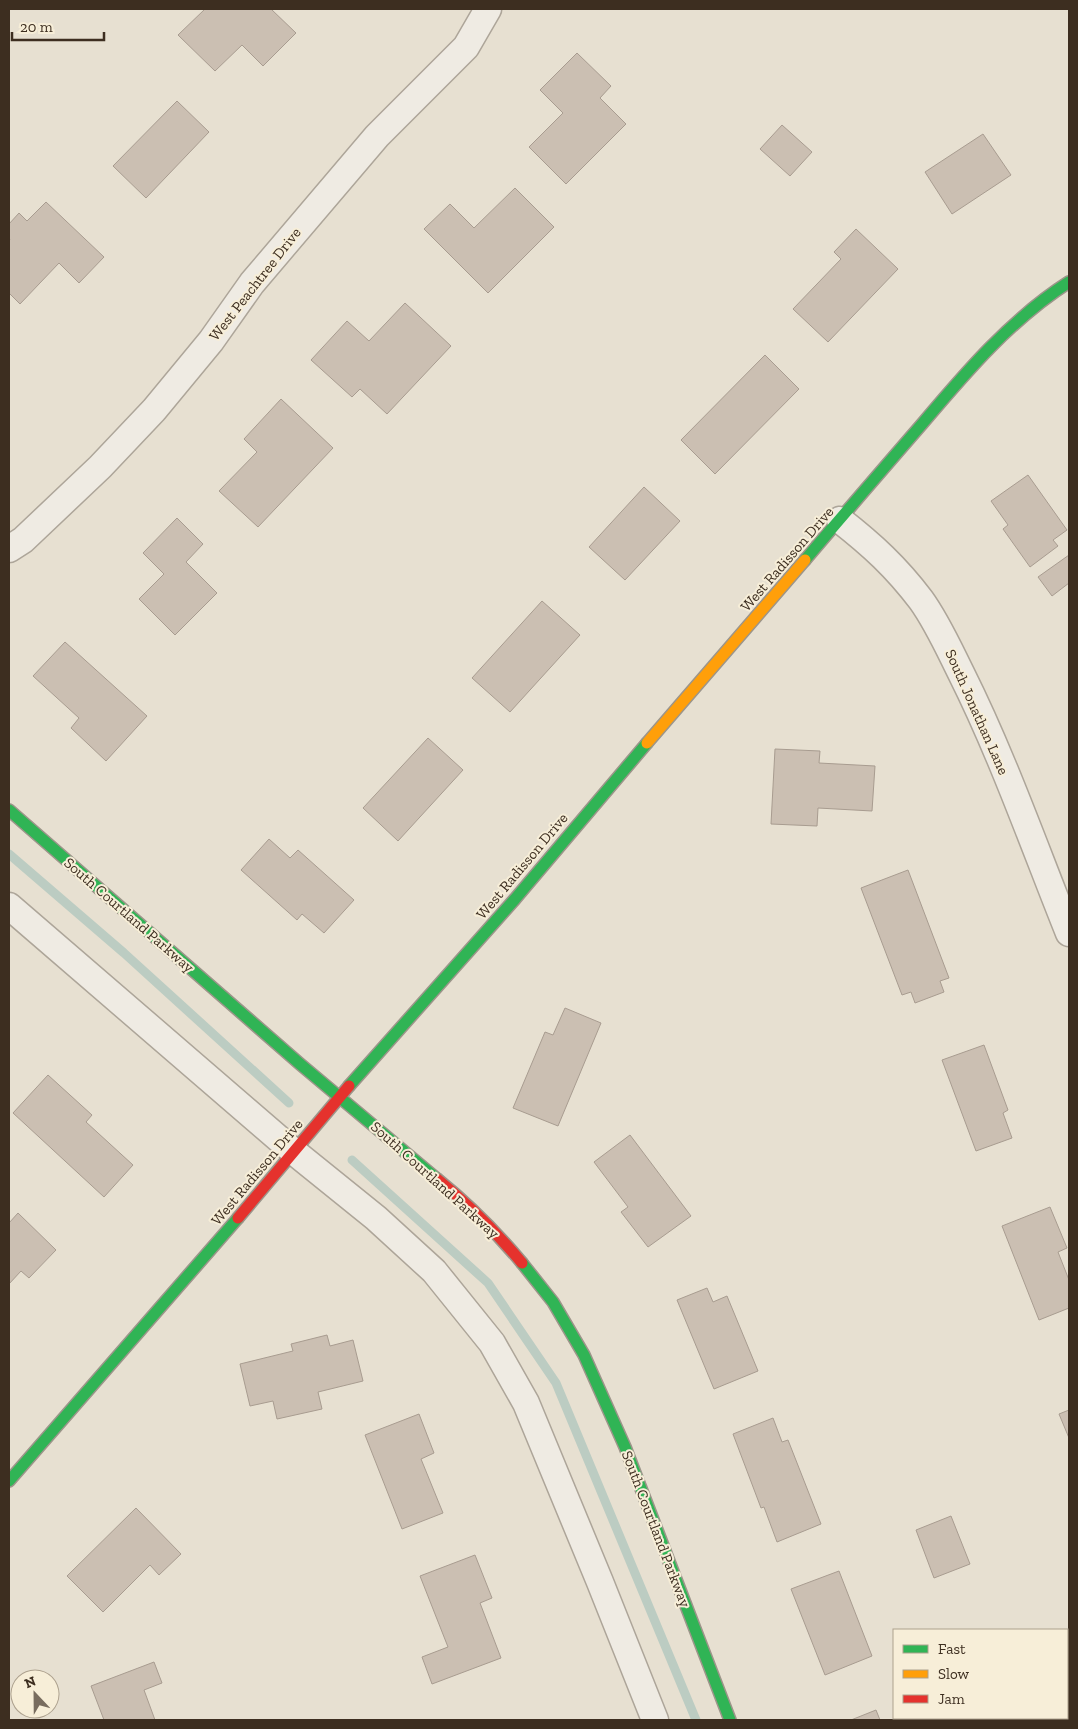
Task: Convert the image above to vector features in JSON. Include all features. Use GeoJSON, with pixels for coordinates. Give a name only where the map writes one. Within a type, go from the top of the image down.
{"type":"FeatureCollection","features":[{"type":"Feature","properties":{"kind":"street","name":"West Peachtree Drive"},"geometry":{"type":"LineString","coordinates":[[9,549],[23,540],[72,494],[154,410],[211,341],[252,283],[377,136],[466,48],[488,9]]}},
{"type":"Feature","properties":{"kind":"street","name":"West Radisson Drive"},"geometry":{"type":"LineString","coordinates":[[9,1481],[197,1266],[340,1096],[515,899],[570,832],[945,397],[1023,316],[1054,291],[1069,282]]}},
{"type":"Feature","properties":{"kind":"street","name":"South Jonathan Lane"},"geometry":{"type":"LineString","coordinates":[[840,520],[875,547],[902,576],[922,602],[938,628],[979,710],[1069,933]]}},
{"type":"Feature","properties":{"kind":"street","name":"South Courtland Parkway"},"geometry":{"type":"LineString","coordinates":[[9,810],[454,1193],[507,1246],[553,1302],[584,1355],[625,1447],[730,1720]]}},
{"type":"Feature","properties":{"kind":"street"},"geometry":{"type":"LineString","coordinates":[[9,906],[294,1151],[376,1218],[434,1271],[492,1343],[526,1403],[655,1720]]}},
{"type":"Feature","properties":{"kind":"building"},"geometry":{"type":"Polygon","coordinates":[[[205,9],[271,9],[296,33],[263,66],[242,45],[215,71],[178,35],[205,9]]]}},
{"type":"Feature","properties":{"kind":"building"},"geometry":{"type":"Polygon","coordinates":[[[577,53],[611,86],[600,98],[626,124],[566,184],[529,147],[563,113],[540,90],[577,53]]]}},
{"type":"Feature","properties":{"kind":"building"},"geometry":{"type":"Polygon","coordinates":[[[177,101],[209,132],[146,198],[113,166],[177,101]]]}},
{"type":"Feature","properties":{"kind":"building"},"geometry":{"type":"Polygon","coordinates":[[[782,125],[812,152],[790,176],[760,149],[782,125]]]}},
{"type":"Feature","properties":{"kind":"building"},"geometry":{"type":"Polygon","coordinates":[[[983,134],[1011,175],[952,214],[925,172],[983,134]]]}},
{"type":"Feature","properties":{"kind":"building"},"geometry":{"type":"Polygon","coordinates":[[[515,188],[554,227],[488,293],[424,229],[450,204],[474,228],[515,188]]]}},
{"type":"Feature","properties":{"kind":"building"},"geometry":{"type":"Polygon","coordinates":[[[46,202],[104,257],[79,283],[59,263],[20,304],[9,293],[9,224],[19,213],[27,221],[46,202]]]}},
{"type":"Feature","properties":{"kind":"building"},"geometry":{"type":"Polygon","coordinates":[[[856,229],[898,269],[828,342],[793,309],[841,259],[834,252],[856,229]]]}},
{"type":"Feature","properties":{"kind":"building"},"geometry":{"type":"Polygon","coordinates":[[[405,303],[451,346],[387,414],[360,389],[352,397],[311,360],[347,321],[369,341],[405,303]]]}},
{"type":"Feature","properties":{"kind":"building"},"geometry":{"type":"Polygon","coordinates":[[[765,355],[799,389],[715,474],[681,440],[765,355]]]}},
{"type":"Feature","properties":{"kind":"building"},"geometry":{"type":"Polygon","coordinates":[[[281,399],[333,448],[258,527],[219,491],[257,452],[244,439],[281,399]]]}},
{"type":"Feature","properties":{"kind":"building"},"geometry":{"type":"Polygon","coordinates":[[[1028,475],[1067,530],[1053,540],[1058,546],[1030,567],[1003,529],[1008,525],[991,501],[1028,475]]]}},
{"type":"Feature","properties":{"kind":"building"},"geometry":{"type":"Polygon","coordinates":[[[644,487],[680,521],[625,580],[589,547],[644,487]]]}},
{"type":"Feature","properties":{"kind":"building"},"geometry":{"type":"Polygon","coordinates":[[[177,518],[203,544],[186,562],[217,593],[175,635],[139,599],[164,574],[143,553],[177,518]]]}},
{"type":"Feature","properties":{"kind":"building"},"geometry":{"type":"Polygon","coordinates":[[[1069,555],[1069,583],[1052,596],[1038,577],[1069,555]]]}},
{"type":"Feature","properties":{"kind":"building"},"geometry":{"type":"Polygon","coordinates":[[[542,601],[580,635],[510,712],[472,678],[542,601]]]}},
{"type":"Feature","properties":{"kind":"building"},"geometry":{"type":"Polygon","coordinates":[[[65,642],[147,716],[106,761],[71,728],[79,718],[33,676],[65,642]]]}},
{"type":"Feature","properties":{"kind":"building"},"geometry":{"type":"Polygon","coordinates":[[[428,738],[463,770],[398,841],[363,808],[428,738]]]}},
{"type":"Feature","properties":{"kind":"building"},"geometry":{"type":"Polygon","coordinates":[[[775,749],[820,751],[819,763],[875,766],[872,811],[818,808],[817,826],[771,824],[775,749]]]}},
{"type":"Feature","properties":{"kind":"building"},"geometry":{"type":"Polygon","coordinates":[[[269,839],[290,858],[298,850],[354,900],[324,933],[302,914],[297,920],[241,870],[269,839]]]}},
{"type":"Feature","properties":{"kind":"building"},"geometry":{"type":"Polygon","coordinates":[[[908,870],[949,978],[940,981],[944,992],[915,1003],[911,992],[902,995],[861,888],[908,870]]]}},
{"type":"Feature","properties":{"kind":"building"},"geometry":{"type":"Polygon","coordinates":[[[565,1008],[601,1023],[558,1126],[513,1108],[545,1032],[553,1035],[565,1008]]]}},
{"type":"Feature","properties":{"kind":"building"},"geometry":{"type":"Polygon","coordinates":[[[984,1045],[1008,1110],[1003,1113],[1012,1138],[976,1151],[942,1060],[984,1045]]]}},
{"type":"Feature","properties":{"kind":"building"},"geometry":{"type":"Polygon","coordinates":[[[48,1075],[92,1115],[86,1122],[133,1165],[104,1197],[13,1113],[48,1075]]]}},
{"type":"Feature","properties":{"kind":"building"},"geometry":{"type":"Polygon","coordinates":[[[630,1135],[691,1216],[648,1247],[621,1212],[628,1207],[594,1162],[630,1135]]]}},
{"type":"Feature","properties":{"kind":"building"},"geometry":{"type":"Polygon","coordinates":[[[1050,1207],[1067,1248],[1058,1252],[1069,1280],[1069,1308],[1039,1320],[1002,1226],[1050,1207]]]}},
{"type":"Feature","properties":{"kind":"building"},"geometry":{"type":"Polygon","coordinates":[[[18,1213],[56,1250],[29,1278],[21,1271],[9,1284],[9,1223],[18,1213]]]}},
{"type":"Feature","properties":{"kind":"building"},"geometry":{"type":"Polygon","coordinates":[[[707,1288],[713,1302],[727,1296],[758,1371],[714,1389],[677,1300],[707,1288]]]}},
{"type":"Feature","properties":{"kind":"building"},"geometry":{"type":"Polygon","coordinates":[[[327,1335],[330,1346],[353,1340],[363,1381],[318,1392],[322,1409],[277,1419],[273,1401],[250,1406],[240,1364],[293,1351],[291,1344],[327,1335]]]}},
{"type":"Feature","properties":{"kind":"building"},"geometry":{"type":"Polygon","coordinates":[[[1069,1410],[1069,1438],[1059,1414],[1069,1410]]]}},
{"type":"Feature","properties":{"kind":"building"},"geometry":{"type":"Polygon","coordinates":[[[419,1414],[434,1453],[421,1459],[443,1513],[402,1529],[365,1435],[419,1414]]]}},
{"type":"Feature","properties":{"kind":"building"},"geometry":{"type":"Polygon","coordinates":[[[773,1418],[782,1442],[788,1440],[821,1524],[777,1542],[764,1507],[761,1508],[733,1434],[773,1418]]]}},
{"type":"Feature","properties":{"kind":"building"},"geometry":{"type":"Polygon","coordinates":[[[136,1508],[181,1554],[159,1575],[150,1565],[103,1612],[67,1576],[136,1508]]]}},
{"type":"Feature","properties":{"kind":"building"},"geometry":{"type":"Polygon","coordinates":[[[951,1516],[970,1564],[934,1578],[916,1530],[951,1516]]]}},
{"type":"Feature","properties":{"kind":"building"},"geometry":{"type":"Polygon","coordinates":[[[475,1555],[492,1598],[480,1603],[501,1658],[432,1684],[422,1657],[448,1647],[420,1576],[475,1555]]]}},
{"type":"Feature","properties":{"kind":"building"},"geometry":{"type":"Polygon","coordinates":[[[839,1571],[872,1656],[825,1675],[791,1589],[839,1571]]]}},
{"type":"Feature","properties":{"kind":"building"},"geometry":{"type":"Polygon","coordinates":[[[154,1662],[162,1683],[144,1690],[155,1720],[104,1720],[91,1686],[154,1662]]]}},
{"type":"Feature","properties":{"kind":"building"},"geometry":{"type":"Polygon","coordinates":[[[876,1710],[880,1720],[851,1720],[876,1710]]]}},
{"type":"Feature","properties":{"kind":"waterway"},"geometry":{"type":"LineString","coordinates":[[9,854],[124,953],[289,1103]]}},
{"type":"Feature","properties":{"kind":"waterway"},"geometry":{"type":"LineString","coordinates":[[352,1160],[488,1283],[556,1383],[696,1720]]}},
{"type":"Feature","properties":{"kind":"traffic: fast"},"geometry":{"type":"LineString","coordinates":[[805,560],[990,347],[1028,312],[1069,282]]}},
{"type":"Feature","properties":{"kind":"traffic: fast"},"geometry":{"type":"LineString","coordinates":[[349,1086],[515,899],[647,743]]}},
{"type":"Feature","properties":{"kind":"traffic: fast"},"geometry":{"type":"LineString","coordinates":[[9,810],[300,1064],[437,1179]]}},
{"type":"Feature","properties":{"kind":"traffic: fast"},"geometry":{"type":"LineString","coordinates":[[9,1481],[238,1218]]}},
{"type":"Feature","properties":{"kind":"traffic: fast"},"geometry":{"type":"LineString","coordinates":[[522,1263],[553,1302],[584,1355],[625,1447],[730,1720]]}},
{"type":"Feature","properties":{"kind":"traffic: slow"},"geometry":{"type":"LineString","coordinates":[[647,743],[805,560]]}},
{"type":"Feature","properties":{"kind":"traffic: jam"},"geometry":{"type":"LineString","coordinates":[[238,1218],[349,1086]]}},
{"type":"Feature","properties":{"kind":"traffic: jam"},"geometry":{"type":"LineString","coordinates":[[437,1179],[482,1219],[522,1263]]}}]}
